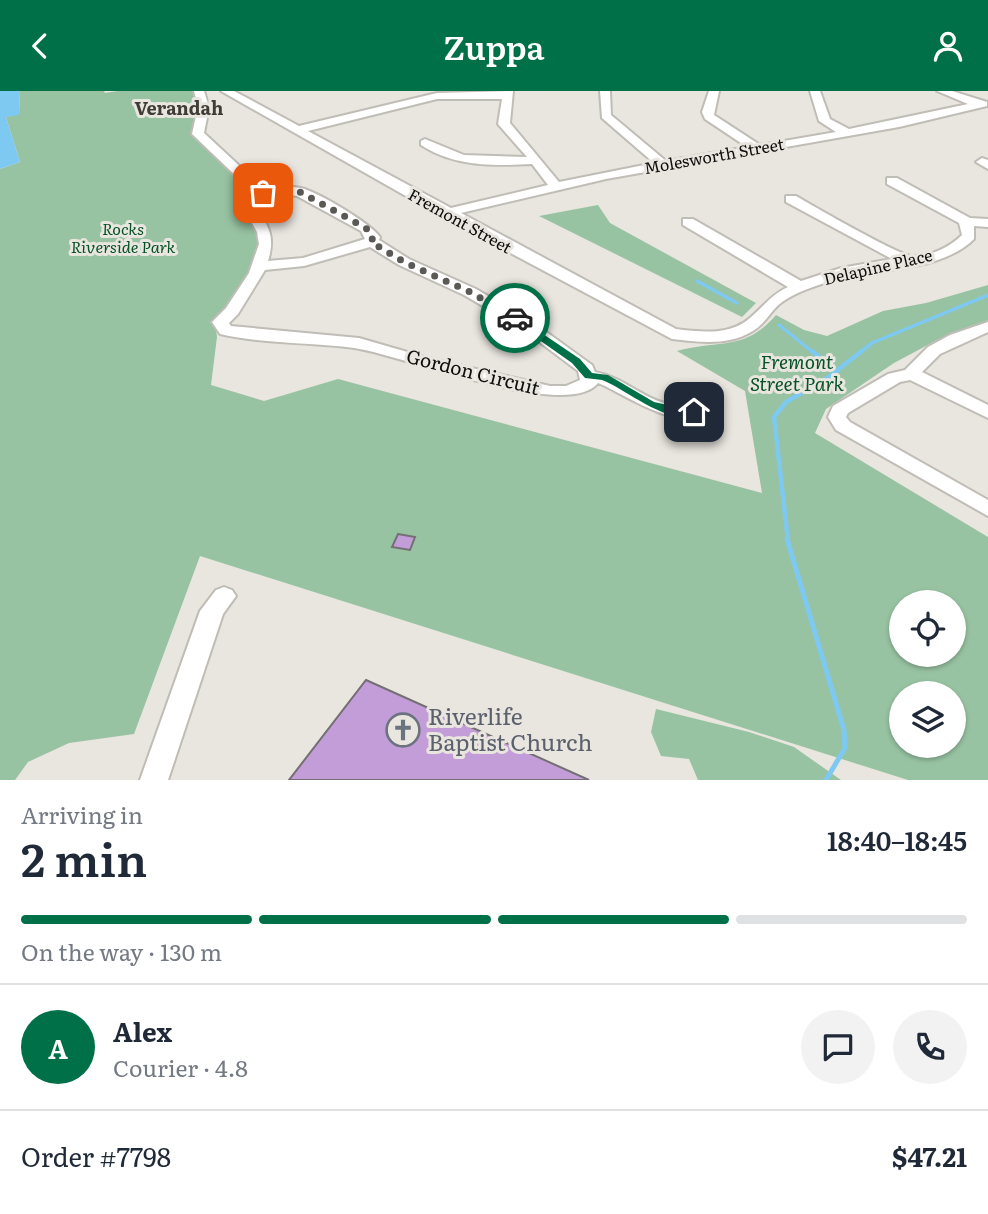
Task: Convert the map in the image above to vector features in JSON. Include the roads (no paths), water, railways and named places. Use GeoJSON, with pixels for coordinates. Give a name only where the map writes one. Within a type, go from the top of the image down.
{"type":"FeatureCollection","features":[{"type":"Feature","properties":{"kind":"street","name":"Gordon Circuit"},"geometry":{"type":"LineString","coordinates":[[199,91],[204,101],[204,116],[197,130],[198,134],[242,175],[246,195],[264,232],[266,244],[261,266],[232,311],[220,322],[226,330],[359,343],[424,362],[550,391],[580,388],[589,383],[589,376]]}},
{"type":"Feature","properties":{"kind":"street","name":"Fremont Street"},"geometry":{"type":"LineString","coordinates":[[226,91],[648,323],[672,334],[699,337]]}},
{"type":"Feature","properties":{"kind":"street"},"geometry":{"type":"LineString","coordinates":[[606,91],[606,116],[664,165]]}},
{"type":"Feature","properties":{"kind":"street"},"geometry":{"type":"LineString","coordinates":[[714,91],[707,112],[709,117],[759,149]]}},
{"type":"Feature","properties":{"kind":"street"},"geometry":{"type":"LineString","coordinates":[[815,91],[825,121],[847,133]]}},
{"type":"Feature","properties":{"kind":"street"},"geometry":{"type":"LineString","coordinates":[[942,91],[986,105]]}},
{"type":"Feature","properties":{"kind":"street"},"geometry":{"type":"LineString","coordinates":[[297,130],[437,96],[508,93],[504,124],[555,186]]}},
{"type":"Feature","properties":{"kind":"street","name":"Molesworth Street"},"geometry":{"type":"LineString","coordinates":[[446,213],[555,186],[986,105]]}},
{"type":"Feature","properties":{"kind":"street"},"geometry":{"type":"LineString","coordinates":[[425,143],[432,148],[470,160],[536,160]]}},
{"type":"Feature","properties":{"kind":"street"},"geometry":{"type":"LineString","coordinates":[[892,181],[948,209],[967,222],[988,223]]}},
{"type":"Feature","properties":{"kind":"street"},"geometry":{"type":"LineString","coordinates":[[246,195],[281,190],[300,192],[366,228],[373,237],[371,242]]}},
{"type":"Feature","properties":{"kind":"street"},"geometry":{"type":"LineString","coordinates":[[791,199],[907,261]]}},
{"type":"Feature","properties":{"kind":"street"},"geometry":{"type":"LineString","coordinates":[[688,222],[800,287]]}},
{"type":"Feature","properties":{"kind":"street","name":"Delapine Place"},"geometry":{"type":"LineString","coordinates":[[699,337],[717,337],[744,330],[755,323],[770,303],[800,287],[844,272],[926,258],[964,243],[969,236],[967,222]]}},
{"type":"Feature","properties":{"kind":"street"},"geometry":{"type":"LineString","coordinates":[[261,266],[304,262],[371,242],[404,262],[470,292],[528,326],[586,369],[589,376],[604,377],[669,418],[694,412]]}},
{"type":"Feature","properties":{"kind":"street"},"geometry":{"type":"LineString","coordinates":[[912,374],[915,365],[951,340],[988,327]]}},
{"type":"Feature","properties":{"kind":"street"},"geometry":{"type":"LineString","coordinates":[[988,412],[912,374],[894,378],[840,410],[837,417],[843,426],[988,509]]}},
{"type":"Feature","properties":{"kind":"street"},"geometry":{"type":"LineString","coordinates":[[154,780],[212,611],[224,596]]}},
{"type":"Feature","properties":{"kind":"water"},"geometry":{"type":"Polygon","coordinates":[[[0,91],[20,91],[19,115],[6,117],[20,162],[0,169],[0,91]]]}},
{"type":"Feature","properties":{"kind":"waterway"},"geometry":{"type":"LineString","coordinates":[[697,281],[737,303]]}},
{"type":"Feature","properties":{"kind":"waterway"},"geometry":{"type":"LineString","coordinates":[[859,353],[872,343],[988,295]]}},
{"type":"Feature","properties":{"kind":"waterway"},"geometry":{"type":"LineString","coordinates":[[779,325],[814,353]]}},
{"type":"Feature","properties":{"kind":"waterway"},"geometry":{"type":"LineString","coordinates":[[812,351],[837,371]]}},
{"type":"Feature","properties":{"kind":"waterway"},"geometry":{"type":"LineString","coordinates":[[837,371],[862,351]]}},
{"type":"Feature","properties":{"kind":"waterway"},"geometry":{"type":"LineString","coordinates":[[788,541],[774,417],[786,402],[837,371]]}},
{"type":"Feature","properties":{"kind":"waterway"},"geometry":{"type":"LineString","coordinates":[[787,539],[844,730],[845,748],[826,780]]}},
{"type":"Feature","properties":{"kind":"place","name":"Riverlife Baptist Church"},"geometry":{"type":"Point","coordinates":[403,730]}},
{"type":"Feature","properties":{"kind":"district","name":"Verandah"},"geometry":{"type":"Point","coordinates":[179,109]}},
{"type":"Feature","properties":{"kind":"park label","name":"Rocks Riverside Park"},"geometry":{"type":"Point","coordinates":[123,238]}},
{"type":"Feature","properties":{"kind":"park label","name":"Fremont Street Park"},"geometry":{"type":"Point","coordinates":[797,373]}}]}
